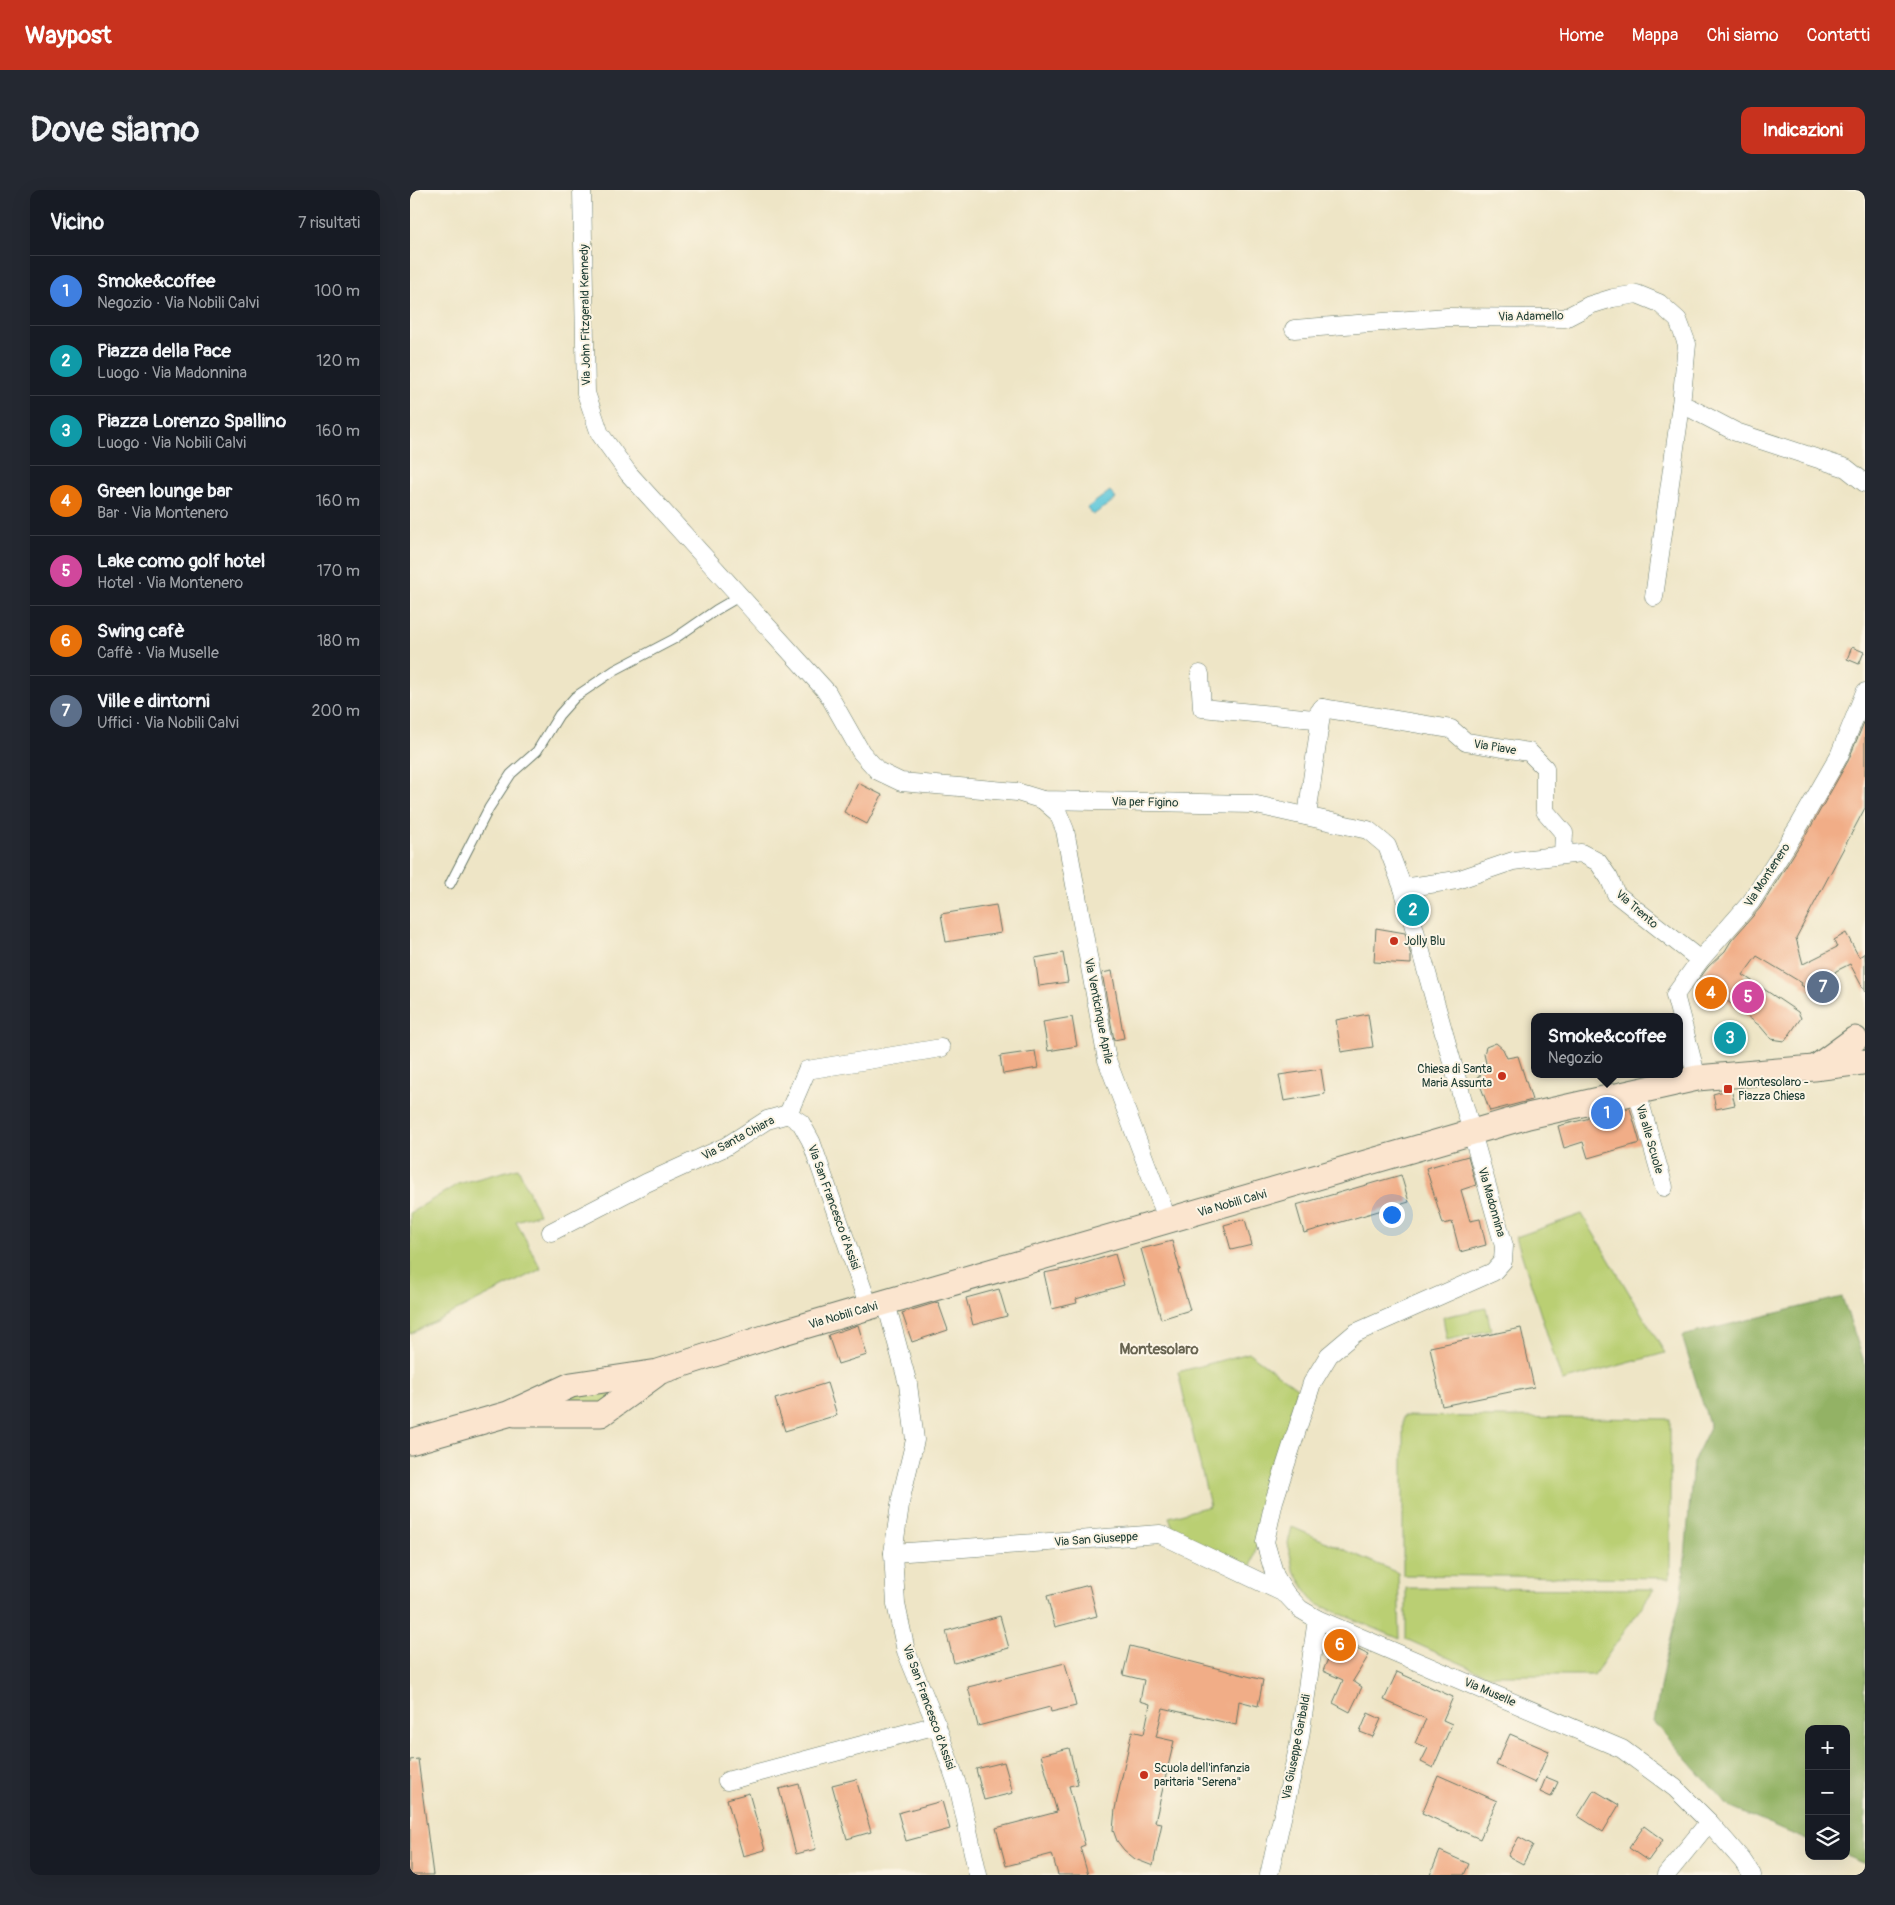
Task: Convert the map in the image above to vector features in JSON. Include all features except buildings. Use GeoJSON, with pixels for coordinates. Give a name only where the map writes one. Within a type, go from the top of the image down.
{"type":"FeatureCollection","features":[{"type":"Feature","properties":{"kind":"main road","name":"Via Nobili Calvi"},"geometry":{"type":"LineString","coordinates":[[410,1442],[508,1414],[571,1385],[658,1372],[770,1336],[1528,1116],[1697,1078],[1814,1068],[1862,1048]]}},
{"type":"Feature","properties":{"kind":"main road","name":"Via Nobili Calvi"},"geometry":{"type":"LineString","coordinates":[[508,1414],[601,1414],[658,1372]]}},
{"type":"Feature","properties":{"kind":"street","name":"Via John Fitzgerald Kennedy"},"geometry":{"type":"LineString","coordinates":[[582,190],[586,392],[600,434],[629,474],[827,692],[861,752]]}},
{"type":"Feature","properties":{"kind":"street","name":"Via Adamello"},"geometry":{"type":"LineString","coordinates":[[1294,329],[1447,317],[1565,318],[1590,305],[1613,298],[1637,294],[1659,303],[1678,320],[1687,344],[1681,405],[1654,597]]}},
{"type":"Feature","properties":{"kind":"street"},"geometry":{"type":"LineString","coordinates":[[1681,405],[1736,432],[1846,468],[1865,483]]}},
{"type":"Feature","properties":{"kind":"street"},"geometry":{"type":"LineString","coordinates":[[1200,674],[1202,708],[1314,719],[1322,708]]}},
{"type":"Feature","properties":{"kind":"street","name":"Via Montenero"},"geometry":{"type":"LineString","coordinates":[[1679,1013],[1674,994],[1700,960],[1751,902],[1800,824],[1839,756],[1865,692]]}},
{"type":"Feature","properties":{"kind":"street"},"geometry":{"type":"LineString","coordinates":[[1307,816],[1322,708]]}},
{"type":"Feature","properties":{"kind":"street","name":"Via Piave"},"geometry":{"type":"LineString","coordinates":[[1322,708],[1451,729],[1466,742],[1529,752],[1545,768],[1545,811],[1564,833],[1572,853]]}},
{"type":"Feature","properties":{"kind":"street","name":"Via per Figino"},"geometry":{"type":"LineString","coordinates":[[861,752],[878,771],[901,782],[1017,792],[1044,800],[1252,804],[1368,830],[1387,846],[1403,888]]}},
{"type":"Feature","properties":{"kind":"street","name":"Via Venticinque Aprile"},"geometry":{"type":"LineString","coordinates":[[1044,800],[1058,813],[1065,830],[1107,1060],[1168,1221]]}},
{"type":"Feature","properties":{"kind":"street"},"geometry":{"type":"LineString","coordinates":[[1403,888],[1457,880],[1513,860],[1572,853]]}},
{"type":"Feature","properties":{"kind":"street","name":"Via Trento"},"geometry":{"type":"LineString","coordinates":[[1572,853],[1598,862],[1609,878],[1616,894],[1700,960]]}},
{"type":"Feature","properties":{"kind":"street","name":"Via Madonnina"},"geometry":{"type":"LineString","coordinates":[[1274,1500],[1312,1383],[1329,1355],[1355,1333],[1494,1272],[1503,1261],[1504,1246],[1403,888]]}},
{"type":"Feature","properties":{"kind":"street","name":"Via Montenero"},"geometry":{"type":"LineString","coordinates":[[1683,1027],[1697,1078]]}},
{"type":"Feature","properties":{"kind":"street","name":"Via Santa Chiara"},"geometry":{"type":"LineString","coordinates":[[551,1232],[646,1183],[725,1147],[767,1120],[788,1114],[808,1070],[941,1048]]}},
{"type":"Feature","properties":{"kind":"street","name":"Via alle Scuole"},"geometry":{"type":"LineString","coordinates":[[1637,1092],[1664,1187]]}},
{"type":"Feature","properties":{"kind":"street","name":"Via San Francesco d'Assisi"},"geometry":{"type":"LineString","coordinates":[[788,1114],[801,1123],[811,1141],[908,1384],[915,1440],[901,1498],[893,1553],[896,1604],[906,1651],[936,1725],[958,1790],[978,1875]]}},
{"type":"Feature","properties":{"kind":"street","name":"Via Muselle"},"geometry":{"type":"LineString","coordinates":[[1274,1500],[1265,1542],[1275,1576],[1286,1594],[1300,1609],[1622,1749],[1675,1788],[1710,1822],[1752,1875]]}},
{"type":"Feature","properties":{"kind":"street","name":"Via San Giuseppe"},"geometry":{"type":"LineString","coordinates":[[893,1553],[1160,1534],[1286,1594]]}},
{"type":"Feature","properties":{"kind":"street","name":"Via Giuseppe Garibaldi"},"geometry":{"type":"LineString","coordinates":[[1270,1875],[1299,1744],[1317,1618]]}},
{"type":"Feature","properties":{"kind":"street"},"geometry":{"type":"LineString","coordinates":[[727,1781],[936,1725]]}},
{"type":"Feature","properties":{"kind":"street"},"geometry":{"type":"LineString","coordinates":[[1666,1875],[1710,1822]]}},
{"type":"Feature","properties":{"kind":"lane"},"geometry":{"type":"LineString","coordinates":[[450,884],[489,808],[511,774],[537,751],[559,715],[575,697],[616,670],[674,639],[740,596]]}},
{"type":"Feature","properties":{"kind":"green space"},"geometry":{"type":"Polygon","coordinates":[[[518,1168],[539,1214],[516,1221],[541,1269],[410,1334],[410,1213],[458,1184],[518,1168]]]}},
{"type":"Feature","properties":{"kind":"green space"},"geometry":{"type":"Polygon","coordinates":[[[1582,1214],[1665,1353],[1562,1381],[1516,1237],[1582,1214]]]}},
{"type":"Feature","properties":{"kind":"green space"},"geometry":{"type":"Polygon","coordinates":[[[1842,1297],[1865,1364],[1865,1864],[1850,1858],[1850,1725],[1805,1725],[1805,1839],[1729,1807],[1654,1722],[1664,1666],[1682,1594],[1693,1462],[1710,1427],[1682,1336],[1842,1297]]]}},
{"type":"Feature","properties":{"kind":"green space"},"geometry":{"type":"Polygon","coordinates":[[[1486,1308],[1491,1330],[1447,1340],[1443,1317],[1486,1308]]]}},
{"type":"Feature","properties":{"kind":"green space"},"geometry":{"type":"Polygon","coordinates":[[[1249,1353],[1297,1388],[1250,1571],[1176,1536],[1169,1517],[1210,1506],[1178,1372],[1249,1353]]]}},
{"type":"Feature","properties":{"kind":"green space"},"geometry":{"type":"Polygon","coordinates":[[[637,1382],[601,1409],[533,1409],[578,1390],[637,1382]]]}},
{"type":"Feature","properties":{"kind":"green space"},"geometry":{"type":"Polygon","coordinates":[[[1403,1416],[1670,1419],[1670,1578],[1403,1575],[1403,1416]]]}},
{"type":"Feature","properties":{"kind":"green space"},"geometry":{"type":"Polygon","coordinates":[[[1292,1527],[1398,1573],[1400,1639],[1317,1604],[1293,1569],[1288,1543],[1292,1527]]]}},
{"type":"Feature","properties":{"kind":"green space"},"geometry":{"type":"Polygon","coordinates":[[[1406,1588],[1654,1589],[1594,1675],[1487,1675],[1406,1639],[1406,1588]]]}},
{"type":"Feature","properties":{"kind":"water"},"geometry":{"type":"Polygon","coordinates":[[[1110,491],[1116,499],[1093,515],[1087,508],[1110,491]]]}},
{"type":"Feature","properties":{"kind":"place","name":"Piazza della Pace"},"geometry":{"type":"Point","coordinates":[1413,910]}},
{"type":"Feature","properties":{"kind":"place","name":"Jolly Blu"},"geometry":{"type":"Point","coordinates":[1394,941]}},
{"type":"Feature","properties":{"kind":"place","name":"Ville e dintorni"},"geometry":{"type":"Point","coordinates":[1823,987]}},
{"type":"Feature","properties":{"kind":"place","name":"Green lounge bar"},"geometry":{"type":"Point","coordinates":[1711,993]}},
{"type":"Feature","properties":{"kind":"place","name":"Lake como golf hotel"},"geometry":{"type":"Point","coordinates":[1748,997]}},
{"type":"Feature","properties":{"kind":"place","name":"Piazza Lorenzo Spallino"},"geometry":{"type":"Point","coordinates":[1730,1038]}},
{"type":"Feature","properties":{"kind":"place","name":"Chiesa di Santa Maria Assunta"},"geometry":{"type":"Point","coordinates":[1502,1076]}},
{"type":"Feature","properties":{"kind":"place","name":"Montesolaro - Piazza Chiesa"},"geometry":{"type":"Point","coordinates":[1728,1089]}},
{"type":"Feature","properties":{"kind":"place","name":"Smoke&coffee"},"geometry":{"type":"Point","coordinates":[1607,1113]}},
{"type":"Feature","properties":{"kind":"place","name":"Swing cafè"},"geometry":{"type":"Point","coordinates":[1340,1645]}},
{"type":"Feature","properties":{"kind":"place","name":"Scuola dell'infanzia paritaria \"Serena\""},"geometry":{"type":"Point","coordinates":[1144,1775]}},
{"type":"Feature","properties":{"kind":"district","name":"Montesolaro"},"geometry":{"type":"Point","coordinates":[1159,1349]}}]}
